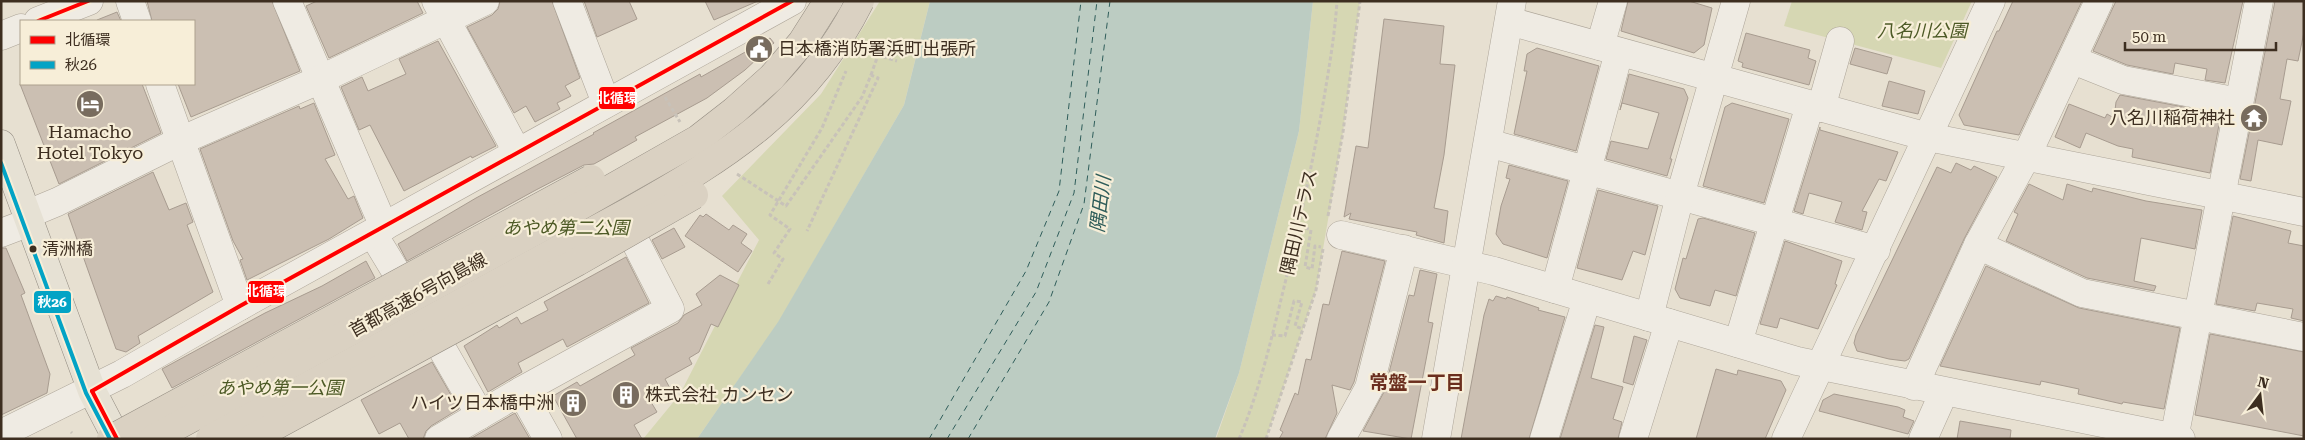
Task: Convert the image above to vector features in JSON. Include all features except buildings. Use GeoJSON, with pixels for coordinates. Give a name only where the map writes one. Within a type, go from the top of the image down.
{"type":"FeatureCollection","features":[{"type":"Feature","properties":{"kind":"highway","name":"首都高速6号向島線"},"geometry":{"type":"LineString","coordinates":[[153,439],[668,157],[715,127],[761,88],[802,42],[828,1]]}},
{"type":"Feature","properties":{"kind":"highway","name":"首都高速6号向島線"},"geometry":{"type":"LineString","coordinates":[[210,439],[692,176],[743,141],[786,104],[826,58],[860,1]]}},
{"type":"Feature","properties":{"kind":"highway"},"geometry":{"type":"LineString","coordinates":[[111,439],[531,210],[733,107],[761,88]]}},
{"type":"Feature","properties":{"kind":"highway"},"geometry":{"type":"LineString","coordinates":[[252,439],[661,215],[692,196],[728,169],[786,104]]}},
{"type":"Feature","properties":{"kind":"main road"},"geometry":{"type":"LineString","coordinates":[[1,144],[92,391],[117,439]]}},
{"type":"Feature","properties":{"kind":"street"},"geometry":{"type":"LineString","coordinates":[[41,20],[89,1]]}},
{"type":"Feature","properties":{"kind":"street"},"geometry":{"type":"LineString","coordinates":[[130,1],[137,20]]}},
{"type":"Feature","properties":{"kind":"street"},"geometry":{"type":"LineString","coordinates":[[1,233],[57,202],[180,141],[319,80],[441,10],[485,1]]}},
{"type":"Feature","properties":{"kind":"street"},"geometry":{"type":"LineString","coordinates":[[567,1],[606,103]]}},
{"type":"Feature","properties":{"kind":"street"},"geometry":{"type":"LineString","coordinates":[[1,434],[92,391],[240,306],[606,103],[757,10],[792,1]]}},
{"type":"Feature","properties":{"kind":"street"},"geometry":{"type":"LineString","coordinates":[[1555,289],[1588,171],[1609,49],[1613,1]]}},
{"type":"Feature","properties":{"kind":"street"},"geometry":{"type":"LineString","coordinates":[[1633,439],[1659,320],[1680,196],[1736,1]]}},
{"type":"Feature","properties":{"kind":"street"},"geometry":{"type":"LineString","coordinates":[[1786,439],[1991,1]]}},
{"type":"Feature","properties":{"kind":"street"},"geometry":{"type":"LineString","coordinates":[[1914,386],[1978,245],[2026,157],[2099,1]]}},
{"type":"Feature","properties":{"kind":"street"},"geometry":{"type":"LineString","coordinates":[[1332,242],[1404,249],[1466,264],[1820,366],[2176,438],[2259,1]]}},
{"type":"Feature","properties":{"kind":"street"},"geometry":{"type":"LineString","coordinates":[[290,2],[378,230],[433,333],[480,415]]}},
{"type":"Feature","properties":{"kind":"street"},"geometry":{"type":"LineString","coordinates":[[441,10],[517,152]]}},
{"type":"Feature","properties":{"kind":"street"},"geometry":{"type":"LineString","coordinates":[[1436,439],[1510,11],[1609,49],[1928,137],[2304,212]]}},
{"type":"Feature","properties":{"kind":"street"},"geometry":{"type":"LineString","coordinates":[[1,36],[20,28]]}},
{"type":"Feature","properties":{"kind":"street"},"geometry":{"type":"LineString","coordinates":[[1738,343],[1774,222],[1840,41]]}},
{"type":"Feature","properties":{"kind":"street"},"geometry":{"type":"LineString","coordinates":[[2073,60],[2123,80],[2239,102]]}},
{"type":"Feature","properties":{"kind":"street"},"geometry":{"type":"LineString","coordinates":[[160,85],[240,306]]}},
{"type":"Feature","properties":{"kind":"street"},"geometry":{"type":"LineString","coordinates":[[1488,143],[1876,250]]}},
{"type":"Feature","properties":{"kind":"street"},"geometry":{"type":"LineString","coordinates":[[439,439],[670,308],[635,241]]}},
{"type":"Feature","properties":{"kind":"street"},"geometry":{"type":"LineString","coordinates":[[1978,245],[2082,293],[2304,336]]}},
{"type":"Feature","properties":{"kind":"street"},"geometry":{"type":"LineString","coordinates":[[1341,439],[1369,388],[1404,249]]}},
{"type":"Feature","properties":{"kind":"street"},"geometry":{"type":"LineString","coordinates":[[1544,439],[1587,299]]}},
{"type":"Feature","properties":{"kind":"street"},"geometry":{"type":"LineString","coordinates":[[521,391],[548,439]]}},
{"type":"Feature","properties":{"kind":"street"},"geometry":{"type":"LineString","coordinates":[[1923,439],[1944,392]]}},
{"type":"Feature","properties":{"kind":"path","name":"隅田川テラス"},"geometry":{"type":"LineString","coordinates":[[1240,439],[1272,335],[1299,225],[1314,157],[1336,27],[1337,1]]}},
{"type":"Feature","properties":{"kind":"path"},"geometry":{"type":"LineString","coordinates":[[852,57],[859,41]]}},
{"type":"Feature","properties":{"kind":"path"},"geometry":{"type":"LineString","coordinates":[[856,48],[897,61]]}},
{"type":"Feature","properties":{"kind":"path"},"geometry":{"type":"LineString","coordinates":[[728,169],[786,206],[862,96],[872,75],[878,55]]}},
{"type":"Feature","properties":{"kind":"path"},"geometry":{"type":"LineString","coordinates":[[768,284],[783,259],[774,253],[790,229],[770,215],[822,128],[848,66]]}},
{"type":"Feature","properties":{"kind":"path"},"geometry":{"type":"LineString","coordinates":[[807,231],[878,78],[872,75]]}},
{"type":"Feature","properties":{"kind":"path"},"geometry":{"type":"LineString","coordinates":[[662,92],[684,129]]}},
{"type":"Feature","properties":{"kind":"path"},"geometry":{"type":"LineString","coordinates":[[1299,225],[1311,230],[1305,267],[1312,269],[1315,246],[1332,242]]}},
{"type":"Feature","properties":{"kind":"path"},"geometry":{"type":"LineString","coordinates":[[1272,335],[1285,336],[1294,301],[1302,302],[1295,326],[1303,329]]}},
{"type":"Feature","properties":{"kind":"green space"},"geometry":{"type":"Polygon","coordinates":[[[880,1],[930,1],[904,105],[778,323],[697,439],[643,439],[680,394],[759,240],[722,196],[821,94],[880,1]]]}},
{"type":"Feature","properties":{"kind":"green space"},"geometry":{"type":"Polygon","coordinates":[[[1313,1],[1360,1],[1343,132],[1316,290],[1266,439],[1216,439],[1239,373],[1299,131],[1313,1]]]}},
{"type":"Feature","properties":{"kind":"green space","name":"八名川公園"},"geometry":{"type":"Polygon","coordinates":[[[1792,1],[1972,1],[1941,68],[1784,26],[1792,1]]]}},
{"type":"Feature","properties":{"kind":"water","name":"隅田川"},"geometry":{"type":"Polygon","coordinates":[[[930,1],[1313,1],[1299,131],[1239,373],[1215,439],[697,439],[778,322],[904,105],[930,1]]]}},
{"type":"Feature","properties":{"kind":"ferry route"},"geometry":{"type":"LineString","coordinates":[[929,439],[1026,271],[1059,191],[1081,1]]}},
{"type":"Feature","properties":{"kind":"ferry route"},"geometry":{"type":"LineString","coordinates":[[947,439],[1036,292],[1074,193],[1097,1]]}},
{"type":"Feature","properties":{"kind":"ferry route"},"geometry":{"type":"LineString","coordinates":[[968,439],[1049,302],[1084,204],[1110,1]]}},
{"type":"Feature","properties":{"kind":"transit line","name":"北循環"},"geometry":{"type":"LineString","coordinates":[[40,20],[88,1]]}},
{"type":"Feature","properties":{"kind":"transit line","name":"北循環"},"geometry":{"type":"LineString","coordinates":[[92,391],[240,306],[792,1]]}},
{"type":"Feature","properties":{"kind":"transit line","name":"秋26"},"geometry":{"type":"LineString","coordinates":[[1,163],[86,393],[110,439]]}},
{"type":"Feature","properties":{"kind":"transit line","name":"北循環"},"geometry":{"type":"LineString","coordinates":[[92,391],[117,439]]}},
{"type":"Feature","properties":{"kind":"place","name":"日本橋消防署浜町出張所"},"geometry":{"type":"Point","coordinates":[759,49]}},
{"type":"Feature","properties":{"kind":"place","name":"Hamacho Hotel Tokyo"},"geometry":{"type":"Point","coordinates":[90,104]}},
{"type":"Feature","properties":{"kind":"place","name":"八名川稲荷神社"},"geometry":{"type":"Point","coordinates":[2254,118]}},
{"type":"Feature","properties":{"kind":"place","name":"清洲橋"},"geometry":{"type":"Point","coordinates":[33,249]}},
{"type":"Feature","properties":{"kind":"place","name":"株式会社 カンセン"},"geometry":{"type":"Point","coordinates":[626,395]}},
{"type":"Feature","properties":{"kind":"place","name":"ハイツ日本橋中洲"},"geometry":{"type":"Point","coordinates":[573,403]}},
{"type":"Feature","properties":{"kind":"district","name":"常盤一丁目"},"geometry":{"type":"Point","coordinates":[1417,382]}},
{"type":"Feature","properties":{"kind":"park label","name":"あやめ第二公園"},"geometry":{"type":"Point","coordinates":[566,228]}},
{"type":"Feature","properties":{"kind":"park label","name":"あやめ第一公園"},"geometry":{"type":"Point","coordinates":[280,388]}}]}
